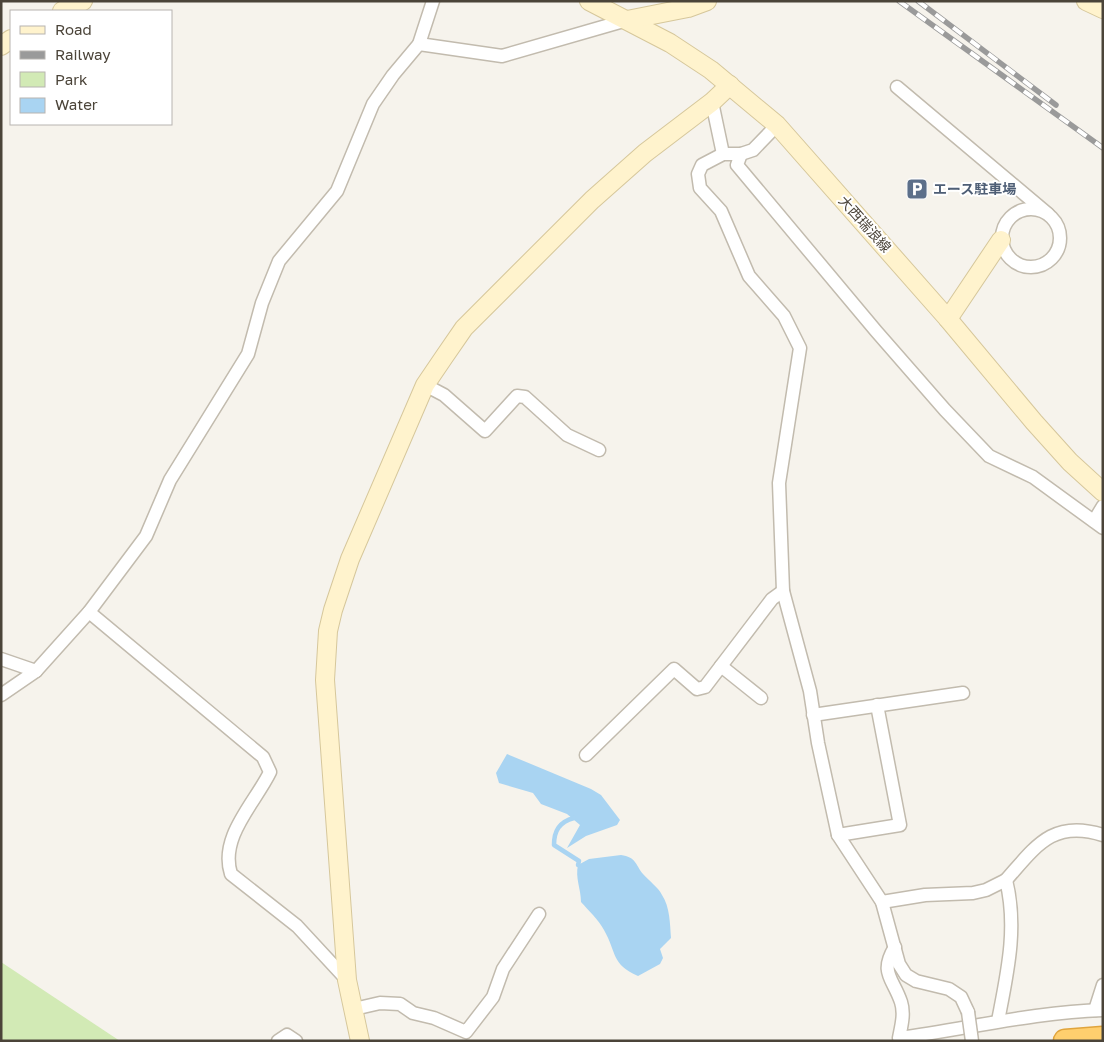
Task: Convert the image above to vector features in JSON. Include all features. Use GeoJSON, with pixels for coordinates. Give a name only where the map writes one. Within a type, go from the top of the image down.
{"type":"FeatureCollection","features":[{"type":"Feature","properties":{"kind":"highway"},"geometry":{"type":"LineString","coordinates":[[1065,1041],[1103,1038]]}},
{"type":"Feature","properties":{"kind":"street"},"geometry":{"type":"LineString","coordinates":[[64,10],[83,1]]}},
{"type":"Feature","properties":{"kind":"street"},"geometry":{"type":"LineString","coordinates":[[1,695],[36,671],[89,612],[146,536],[170,480],[248,354],[262,303],[279,261],[337,191],[373,104],[393,74],[419,44],[433,1]]}},
{"type":"Feature","properties":{"kind":"street","name":"大西瑞浪線"},"geometry":{"type":"LineString","coordinates":[[589,1],[670,43],[730,85],[777,125],[948,319],[1034,422],[1070,462],[1103,492]]}},
{"type":"Feature","properties":{"kind":"street"},"geometry":{"type":"LineString","coordinates":[[419,44],[502,56],[627,20],[688,8],[707,1]]}},
{"type":"Feature","properties":{"kind":"street"},"geometry":{"type":"LineString","coordinates":[[1086,1],[1103,9]]}},
{"type":"Feature","properties":{"kind":"street"},"geometry":{"type":"LineString","coordinates":[[360,1041],[347,980],[326,703],[326,644],[333,610],[350,559],[425,385],[464,328],[509,281],[645,153],[712,102],[730,85]]}},
{"type":"Feature","properties":{"kind":"street"},"geometry":{"type":"LineString","coordinates":[[897,87],[1048,214],[1058,229],[1060,239],[1058,248],[1045,263],[1036,266],[1017,264],[1009,258],[1001,240]]}},
{"type":"Feature","properties":{"kind":"street"},"geometry":{"type":"LineString","coordinates":[[712,102],[723,154]]}},
{"type":"Feature","properties":{"kind":"street"},"geometry":{"type":"LineString","coordinates":[[777,125],[753,150],[742,154],[723,154],[702,165],[698,174],[700,188],[721,211],[749,276],[784,316],[800,348],[779,483],[783,591],[810,691],[813,715],[838,835],[882,902],[899,964],[906,975],[916,981],[949,989],[961,998],[968,1012],[972,1041]]}},
{"type":"Feature","properties":{"kind":"street"},"geometry":{"type":"LineString","coordinates":[[742,154],[737,165],[876,331],[989,456],[1033,477],[1098,524],[1103,506]]}},
{"type":"Feature","properties":{"kind":"street"},"geometry":{"type":"LineString","coordinates":[[948,319],[1001,240],[1006,222],[1012,215],[1030,208],[1048,214]]}},
{"type":"Feature","properties":{"kind":"street"},"geometry":{"type":"LineString","coordinates":[[425,385],[444,395],[485,431],[518,396],[525,397],[567,434],[599,450]]}},
{"type":"Feature","properties":{"kind":"street"},"geometry":{"type":"LineString","coordinates":[[586,755],[674,669],[697,689],[705,687],[772,599],[783,591]]}},
{"type":"Feature","properties":{"kind":"street"},"geometry":{"type":"LineString","coordinates":[[89,612],[263,757],[270,772],[229,846],[228,862],[231,874],[297,926],[347,980]]}},
{"type":"Feature","properties":{"kind":"street"},"geometry":{"type":"LineString","coordinates":[[1,659],[36,671]]}},
{"type":"Feature","properties":{"kind":"street"},"geometry":{"type":"LineString","coordinates":[[721,666],[761,698]]}},
{"type":"Feature","properties":{"kind":"street"},"geometry":{"type":"LineString","coordinates":[[813,715],[877,704],[964,693]]}},
{"type":"Feature","properties":{"kind":"street"},"geometry":{"type":"LineString","coordinates":[[838,835],[900,825],[877,704]]}},
{"type":"Feature","properties":{"kind":"street"},"geometry":{"type":"LineString","coordinates":[[882,902],[925,895],[972,893],[986,890],[1006,880],[1037,845],[1056,833],[1072,829],[1103,835]]}},
{"type":"Feature","properties":{"kind":"street"},"geometry":{"type":"LineString","coordinates":[[998,1021],[1011,940],[1012,904],[1006,880]]}},
{"type":"Feature","properties":{"kind":"street"},"geometry":{"type":"LineString","coordinates":[[354,1008],[380,1003],[400,1004],[414,1013],[434,1018],[466,1032],[492,997],[503,969],[539,914]]}},
{"type":"Feature","properties":{"kind":"street"},"geometry":{"type":"LineString","coordinates":[[893,1040],[903,1017],[901,1003],[887,972],[887,960],[895,947]]}},
{"type":"Feature","properties":{"kind":"street"},"geometry":{"type":"LineString","coordinates":[[893,1040],[961,1030],[998,1021],[1099,1010],[1103,985]]}},
{"type":"Feature","properties":{"kind":"street"},"geometry":{"type":"LineString","coordinates":[[278,1041],[287,1035],[296,1041]]}},
{"type":"Feature","properties":{"kind":"green space"},"geometry":{"type":"Polygon","coordinates":[[[1,962],[120,1041],[1,1041],[1,962]]]}},
{"type":"Feature","properties":{"kind":"water"},"geometry":{"type":"Polygon","coordinates":[[[507,754],[591,789],[601,795],[620,820],[617,825],[586,836],[567,848],[580,825],[567,814],[541,804],[533,793],[499,783],[496,773],[507,754]]]}},
{"type":"Feature","properties":{"kind":"water"},"geometry":{"type":"Polygon","coordinates":[[[621,855],[630,857],[658,889],[665,900],[669,916],[671,938],[660,949],[663,958],[660,964],[638,976],[629,972],[619,962],[602,926],[581,902],[578,865],[589,859],[621,855]]]}},
{"type":"Feature","properties":{"kind":"waterway"},"geometry":{"type":"LineString","coordinates":[[574,818],[558,828],[554,845],[579,861],[578,865]]}},
{"type":"Feature","properties":{"kind":"railway"},"geometry":{"type":"LineString","coordinates":[[899,1],[1103,148]]}},
{"type":"Feature","properties":{"kind":"railway"},"geometry":{"type":"LineString","coordinates":[[918,1],[1056,105]]}},
{"type":"Feature","properties":{"kind":"place","name":"エース駐車場"},"geometry":{"type":"Point","coordinates":[917,189]}}]}
